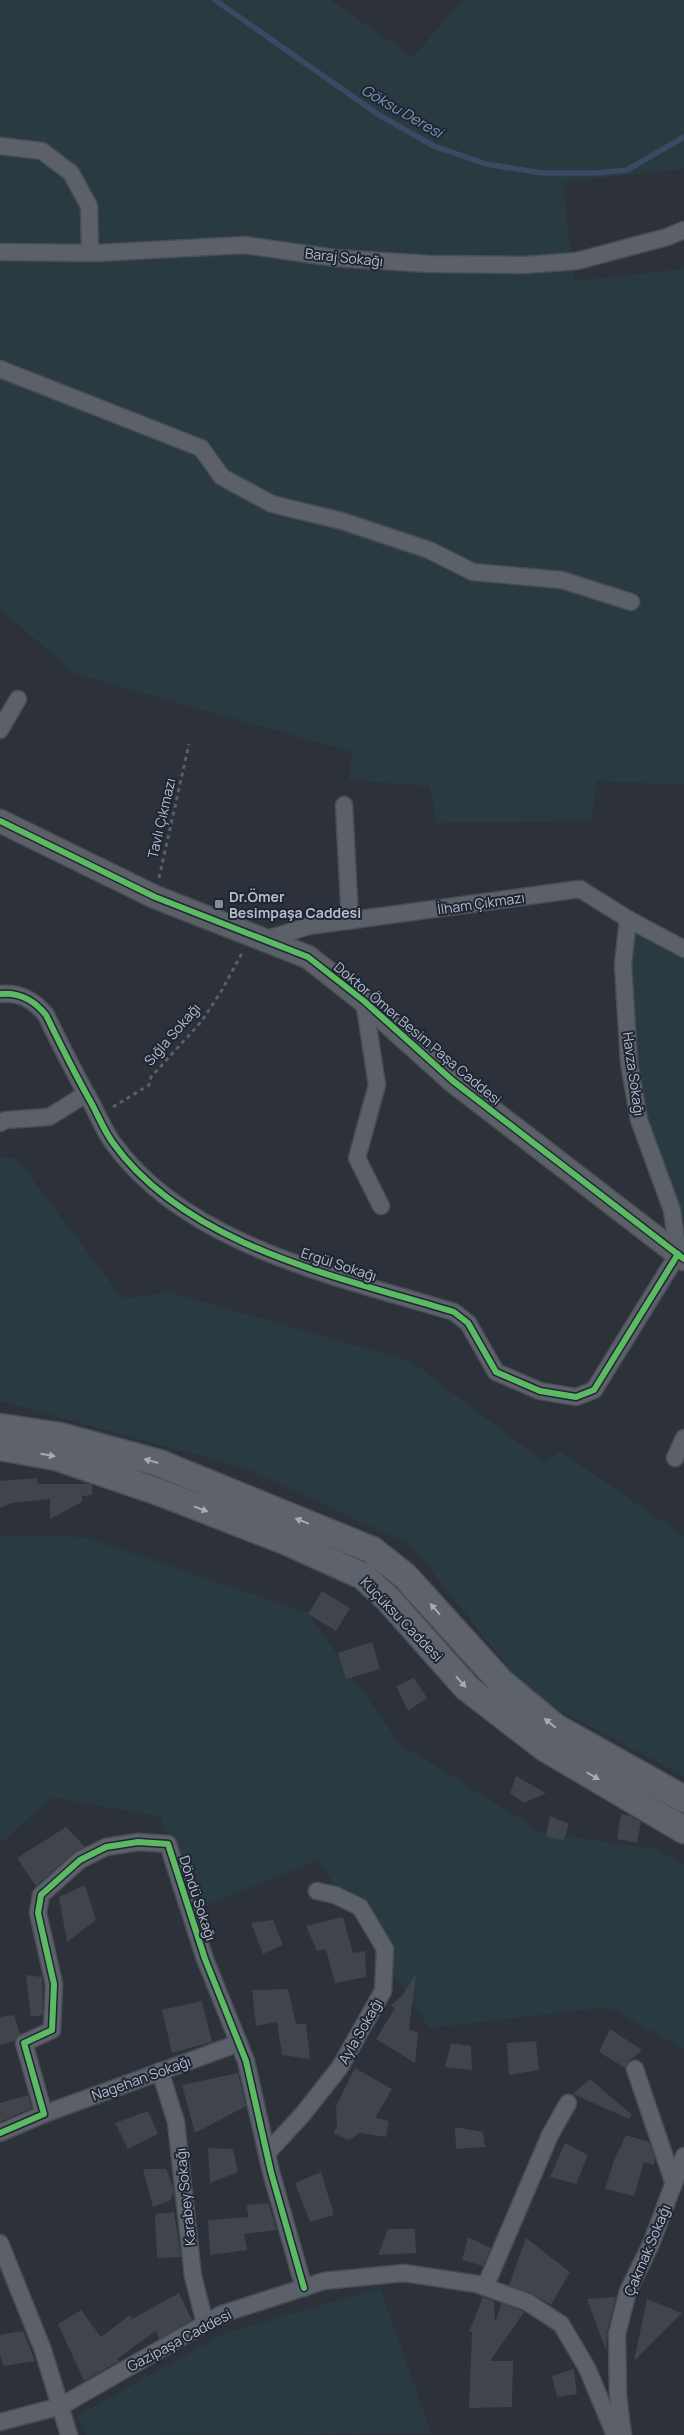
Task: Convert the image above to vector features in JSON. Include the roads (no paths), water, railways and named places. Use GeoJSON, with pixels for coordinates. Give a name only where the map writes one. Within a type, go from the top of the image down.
{"type":"FeatureCollection","features":[{"type":"Feature","properties":{"kind":"main road","name":"Küçüksu Caddesi"},"geometry":{"type":"LineString","coordinates":[[0,1427],[60,1436],[159,1463],[372,1550],[405,1576],[501,1682],[555,1727],[684,1798]]}},
{"type":"Feature","properties":{"kind":"main road","name":"Küçüksu Caddesi"},"geometry":{"type":"LineString","coordinates":[[0,1447],[56,1456],[160,1492],[285,1541],[363,1576],[388,1599],[467,1688],[545,1748],[684,1830]]}},
{"type":"Feature","properties":{"kind":"street"},"geometry":{"type":"LineString","coordinates":[[0,146],[42,151],[71,172],[89,206],[90,253]]}},
{"type":"Feature","properties":{"kind":"street","name":"Baraj Sokağı"},"geometry":{"type":"LineString","coordinates":[[0,252],[90,253],[244,245],[345,258],[430,264],[524,265],[577,261],[667,237],[684,230]]}},
{"type":"Feature","properties":{"kind":"street"},"geometry":{"type":"LineString","coordinates":[[0,369],[201,448],[222,477],[272,504],[342,521],[429,550],[473,572],[562,580],[631,602]]}},
{"type":"Feature","properties":{"kind":"street"},"geometry":{"type":"LineString","coordinates":[[0,730],[18,699]]}},
{"type":"Feature","properties":{"kind":"street"},"geometry":{"type":"LineString","coordinates":[[344,805],[350,921]]}},
{"type":"Feature","properties":{"kind":"street","name":"Doktor Ömer Besim Paşa Caddesi"},"geometry":{"type":"LineString","coordinates":[[0,821],[155,897],[308,957],[364,1001],[453,1081],[681,1256]]}},
{"type":"Feature","properties":{"kind":"street","name":"İlham Çıkmazı"},"geometry":{"type":"LineString","coordinates":[[257,937],[309,926],[580,889],[628,919],[684,949]]}},
{"type":"Feature","properties":{"kind":"street","name":"Havza Sokağı"},"geometry":{"type":"LineString","coordinates":[[628,919],[623,964],[629,1063],[639,1120],[672,1210],[681,1256]]}},
{"type":"Feature","properties":{"kind":"street","name":"Ergül Sokağı"},"geometry":{"type":"LineString","coordinates":[[0,994],[9,993],[34,1000],[46,1015],[112,1142],[135,1171],[188,1212],[250,1245],[320,1273],[454,1312],[468,1323],[496,1372],[540,1391],[576,1397],[594,1390],[681,1256]]}},
{"type":"Feature","properties":{"kind":"street"},"geometry":{"type":"LineString","coordinates":[[364,1001],[377,1085],[357,1158],[381,1206]]}},
{"type":"Feature","properties":{"kind":"street"},"geometry":{"type":"LineString","coordinates":[[0,1123],[6,1120],[49,1117],[86,1094]]}},
{"type":"Feature","properties":{"kind":"street"},"geometry":{"type":"LineString","coordinates":[[675,1458],[684,1438]]}},
{"type":"Feature","properties":{"kind":"street","name":"Döndü Sokağı"},"geometry":{"type":"LineString","coordinates":[[44,2114],[24,2043],[52,2030],[54,2024],[52,2013],[54,1984],[38,1913],[41,1895],[80,1860],[106,1847],[138,1842],[168,1844],[205,1959],[246,2061],[267,2153],[304,2288]]}},
{"type":"Feature","properties":{"kind":"street","name":"Ayla Sokağı"},"geometry":{"type":"LineString","coordinates":[[267,2153],[303,2114],[340,2067],[382,1991],[385,1949],[360,1907],[335,1895],[317,1891]]}},
{"type":"Feature","properties":{"kind":"street","name":"Nagehan Sokağı"},"geometry":{"type":"LineString","coordinates":[[44,2114],[238,2043]]}},
{"type":"Feature","properties":{"kind":"street"},"geometry":{"type":"LineString","coordinates":[[635,2069],[674,2184]]}},
{"type":"Feature","properties":{"kind":"street","name":"Karabey Sokağı"},"geometry":{"type":"LineString","coordinates":[[160,2072],[176,2122],[193,2276],[205,2323]]}},
{"type":"Feature","properties":{"kind":"street"},"geometry":{"type":"LineString","coordinates":[[486,2287],[550,2136],[568,2104]]}},
{"type":"Feature","properties":{"kind":"street"},"geometry":{"type":"LineString","coordinates":[[0,2133],[44,2114]]}},
{"type":"Feature","properties":{"kind":"street","name":"Çakmak Sokağı"},"geometry":{"type":"LineString","coordinates":[[623,2435],[618,2396],[617,2334],[628,2291],[651,2244],[684,2156]]}},
{"type":"Feature","properties":{"kind":"street"},"geometry":{"type":"LineString","coordinates":[[0,2243],[43,2350],[69,2435]]}},
{"type":"Feature","properties":{"kind":"street","name":"Gazipaşa Caddesi"},"geometry":{"type":"LineString","coordinates":[[0,2422],[61,2406],[222,2314],[324,2281],[404,2273],[477,2284],[527,2302],[561,2324],[587,2368],[615,2435]]}},
{"type":"Feature","properties":{"kind":"waterway","name":"Göksu Deresi"},"geometry":{"type":"LineString","coordinates":[[215,0],[379,115],[434,146],[486,164],[542,173],[598,173],[627,170],[684,137]]}},
{"type":"Feature","properties":{"kind":"place","name":"Dr.Ömer Besimpaşa Caddesi"},"geometry":{"type":"Point","coordinates":[219,904]}}]}
